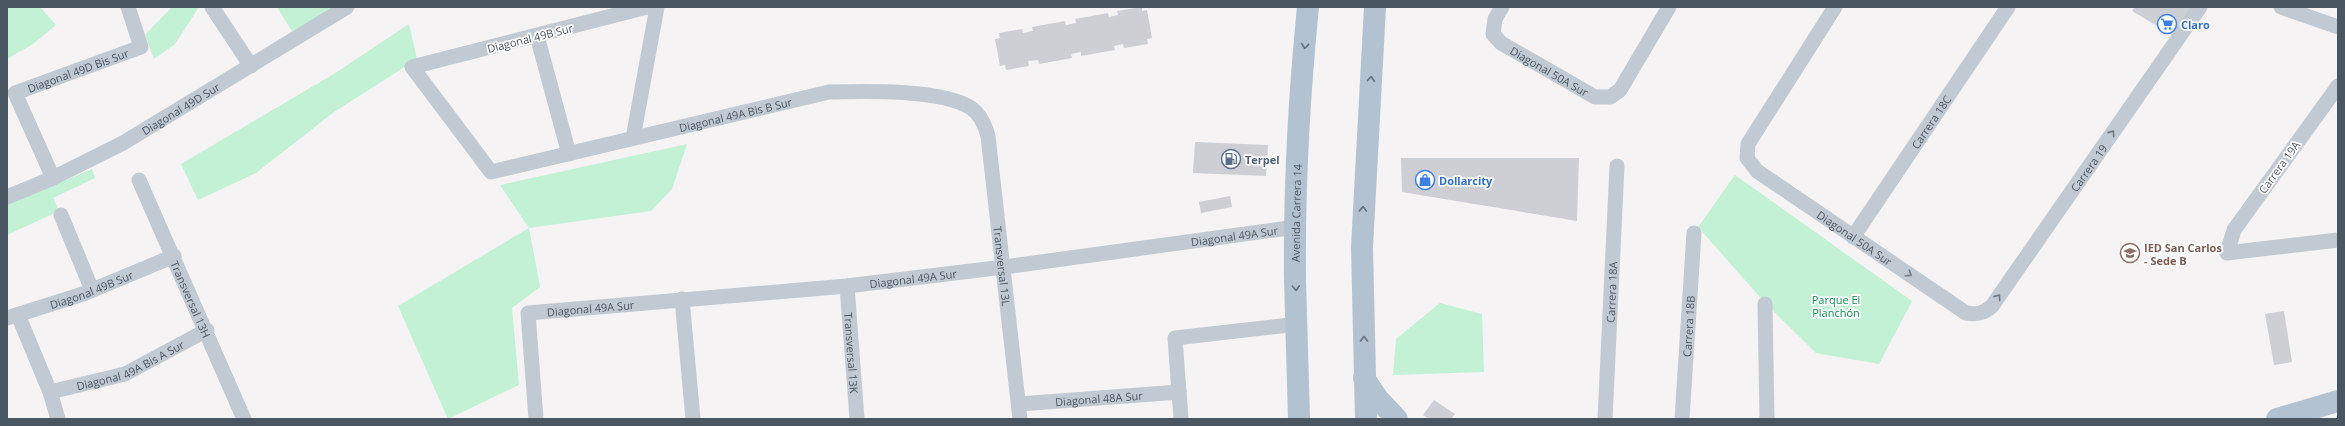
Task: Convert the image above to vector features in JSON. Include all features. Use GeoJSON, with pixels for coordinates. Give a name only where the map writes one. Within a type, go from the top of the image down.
{"type":"FeatureCollection","features":[{"type":"Feature","properties":{"kind":"main road","name":"Avenida Carrera 14"},"geometry":{"type":"LineString","coordinates":[[1299,419],[1298,324],[1295,279],[1296,227],[1298,137],[1308,7]]}},
{"type":"Feature","properties":{"kind":"main road"},"geometry":{"type":"LineString","coordinates":[[1366,419],[1364,378],[1363,209],[1375,7]]}},
{"type":"Feature","properties":{"kind":"main road"},"geometry":{"type":"LineString","coordinates":[[1298,324],[1307,419]]}},
{"type":"Feature","properties":{"kind":"main road"},"geometry":{"type":"LineString","coordinates":[[1364,378],[1378,399],[1397,419]]}},
{"type":"Feature","properties":{"kind":"main road"},"geometry":{"type":"LineString","coordinates":[[2277,419],[2338,401]]}},
{"type":"Feature","properties":{"kind":"street","name":"Diagonal 49D Bis Sur"},"geometry":{"type":"LineString","coordinates":[[53,178],[15,93],[141,47],[128,7]]}},
{"type":"Feature","properties":{"kind":"street"},"geometry":{"type":"LineString","coordinates":[[212,7],[251,66]]}},
{"type":"Feature","properties":{"kind":"street","name":"Diagonal 49D Sur"},"geometry":{"type":"LineString","coordinates":[[7,197],[53,178],[123,143],[347,7]]}},
{"type":"Feature","properties":{"kind":"street","name":"Diagonal 49B Sur"},"geometry":{"type":"LineString","coordinates":[[491,172],[412,67],[647,7]]}},
{"type":"Feature","properties":{"kind":"street"},"geometry":{"type":"LineString","coordinates":[[633,138],[657,7]]}},
{"type":"Feature","properties":{"kind":"street","name":"Diagonal 50A Sur"},"geometry":{"type":"LineString","coordinates":[[1502,7],[1495,19],[1493,34],[1501,43],[1596,97],[1610,97],[1620,90],[1669,7]]}},
{"type":"Feature","properties":{"kind":"street","name":"Diagonal 50A Sur"},"geometry":{"type":"LineString","coordinates":[[1835,7],[1748,144],[1747,158],[1757,171],[1966,313]]}},
{"type":"Feature","properties":{"kind":"street","name":"Carrera 18C"},"geometry":{"type":"LineString","coordinates":[[1853,237],[2008,7]]}},
{"type":"Feature","properties":{"kind":"street","name":"Carrera 19"},"geometry":{"type":"LineString","coordinates":[[1966,313],[1975,315],[1985,312],[1992,306],[2200,7]]}},
{"type":"Feature","properties":{"kind":"street"},"geometry":{"type":"LineString","coordinates":[[2281,7],[2338,27]]}},
{"type":"Feature","properties":{"kind":"street"},"geometry":{"type":"LineString","coordinates":[[538,36],[569,154]]}},
{"type":"Feature","properties":{"kind":"street","name":"Carrera 19A"},"geometry":{"type":"LineString","coordinates":[[2338,86],[2234,230],[2227,253],[2338,240]]}},
{"type":"Feature","properties":{"kind":"street","name":"Diagonal 49A Bis B Sur"},"geometry":{"type":"LineString","coordinates":[[491,172],[829,92],[871,90],[920,95],[960,102],[972,108],[978,115]]}},
{"type":"Feature","properties":{"kind":"street","name":"Transversal 13L"},"geometry":{"type":"LineString","coordinates":[[978,115],[984,123],[988,136],[1020,412]]}},
{"type":"Feature","properties":{"kind":"street","name":"Carrera 18A"},"geometry":{"type":"LineString","coordinates":[[1605,419],[1617,166]]}},
{"type":"Feature","properties":{"kind":"street","name":"Transversal 13H"},"geometry":{"type":"LineString","coordinates":[[140,180],[244,419]]}},
{"type":"Feature","properties":{"kind":"street"},"geometry":{"type":"LineString","coordinates":[[61,215],[92,290]]}},
{"type":"Feature","properties":{"kind":"street","name":"Diagonal 49A Sur"},"geometry":{"type":"LineString","coordinates":[[536,419],[528,313],[847,286],[1004,267],[1296,227]]}},
{"type":"Feature","properties":{"kind":"street","name":"Carrera 18B"},"geometry":{"type":"LineString","coordinates":[[1682,419],[1694,233]]}},
{"type":"Feature","properties":{"kind":"street","name":"Diagonal 49B Sur"},"geometry":{"type":"LineString","coordinates":[[12,316],[92,290],[174,256]]}},
{"type":"Feature","properties":{"kind":"street","name":"Transversal 13K"},"geometry":{"type":"LineString","coordinates":[[847,286],[857,419]]}},
{"type":"Feature","properties":{"kind":"street"},"geometry":{"type":"LineString","coordinates":[[682,299],[692,419]]}},
{"type":"Feature","properties":{"kind":"street"},"geometry":{"type":"LineString","coordinates":[[1765,304],[1767,419]]}},
{"type":"Feature","properties":{"kind":"street"},"geometry":{"type":"LineString","coordinates":[[12,316],[50,392],[58,419]]}},
{"type":"Feature","properties":{"kind":"street"},"geometry":{"type":"LineString","coordinates":[[1181,419],[1175,338],[1298,324]]}},
{"type":"Feature","properties":{"kind":"street","name":"Diagonal 49A Bis A Sur"},"geometry":{"type":"LineString","coordinates":[[50,392],[125,374],[206,330]]}},
{"type":"Feature","properties":{"kind":"street","name":"Diagonal 48A Sur"},"geometry":{"type":"LineString","coordinates":[[1020,412],[1179,392]]}},
{"type":"Feature","properties":{"kind":"green space"},"geometry":{"type":"Polygon","coordinates":[[[7,7],[40,7],[56,25],[33,44],[7,59],[7,7]]]}},
{"type":"Feature","properties":{"kind":"green space"},"geometry":{"type":"Polygon","coordinates":[[[172,7],[199,7],[175,44],[154,59],[145,35],[172,7]]]}},
{"type":"Feature","properties":{"kind":"green space"},"geometry":{"type":"Polygon","coordinates":[[[277,7],[338,7],[293,33],[277,7]]]}},
{"type":"Feature","properties":{"kind":"green space"},"geometry":{"type":"Polygon","coordinates":[[[409,24],[417,59],[334,112],[256,173],[198,200],[181,164],[337,72],[409,24]]]}},
{"type":"Feature","properties":{"kind":"green space"},"geometry":{"type":"Polygon","coordinates":[[[687,144],[672,189],[651,211],[529,228],[500,185],[687,144]]]}},
{"type":"Feature","properties":{"kind":"green space"},"geometry":{"type":"Polygon","coordinates":[[[92,169],[95,178],[53,198],[59,211],[7,235],[7,205],[92,169]]]}},
{"type":"Feature","properties":{"kind":"green space","name":"Parque El Planchón"},"geometry":{"type":"Polygon","coordinates":[[[1735,175],[1912,301],[1879,364],[1816,353],[1767,305],[1698,227],[1735,175]]]}},
{"type":"Feature","properties":{"kind":"green space"},"geometry":{"type":"Polygon","coordinates":[[[529,228],[540,287],[512,308],[519,385],[448,419],[398,306],[529,228]]]}},
{"type":"Feature","properties":{"kind":"green space"},"geometry":{"type":"Polygon","coordinates":[[[1440,303],[1482,314],[1484,372],[1393,375],[1396,339],[1440,303]]]}},
{"type":"Feature","properties":{"kind":"building"},"geometry":{"type":"Polygon","coordinates":[[[1142,7],[1142,11],[1147,10],[1152,38],[1147,39],[1148,44],[1124,48],[1123,44],[1114,46],[1115,50],[1081,56],[1081,52],[1071,54],[1072,58],[1039,64],[1038,60],[1028,61],[1029,66],[1006,70],[1005,65],[1000,66],[995,39],[1000,38],[999,33],[1022,29],[1023,33],[1033,31],[1032,27],[1065,21],[1066,25],[1076,23],[1075,19],[1108,13],[1109,17],[1118,15],[1117,11],[1142,7]]]}},
{"type":"Feature","properties":{"kind":"building","name":"Claro"},"geometry":{"type":"Polygon","coordinates":[[[2135,7],[2192,7],[2174,36],[2132,11],[2135,7]]]}},
{"type":"Feature","properties":{"kind":"building","name":"Terpel"},"geometry":{"type":"Polygon","coordinates":[[[1195,142],[1268,145],[1266,176],[1193,173],[1195,142]]]}},
{"type":"Feature","properties":{"kind":"building"},"geometry":{"type":"Polygon","coordinates":[[[1401,158],[1579,158],[1577,221],[1402,192],[1401,158]]]}},
{"type":"Feature","properties":{"kind":"building"},"geometry":{"type":"Polygon","coordinates":[[[1230,196],[1232,207],[1201,213],[1199,202],[1230,196]]]}},
{"type":"Feature","properties":{"kind":"building"},"geometry":{"type":"Polygon","coordinates":[[[2284,311],[2292,362],[2274,365],[2265,314],[2284,311]]]}},
{"type":"Feature","properties":{"kind":"building"},"geometry":{"type":"Polygon","coordinates":[[[1434,400],[1455,414],[1451,419],[1429,419],[1423,415],[1434,400]]]}},
{"type":"Feature","properties":{"kind":"place","name":"Claro"},"geometry":{"type":"Point","coordinates":[2167,24]}},
{"type":"Feature","properties":{"kind":"place","name":"Terpel"},"geometry":{"type":"Point","coordinates":[1231,159]}},
{"type":"Feature","properties":{"kind":"place","name":"Dollarcity"},"geometry":{"type":"Point","coordinates":[1425,180]}},
{"type":"Feature","properties":{"kind":"place","name":"IED San Carlos - Sede B"},"geometry":{"type":"Point","coordinates":[2130,253]}}]}
